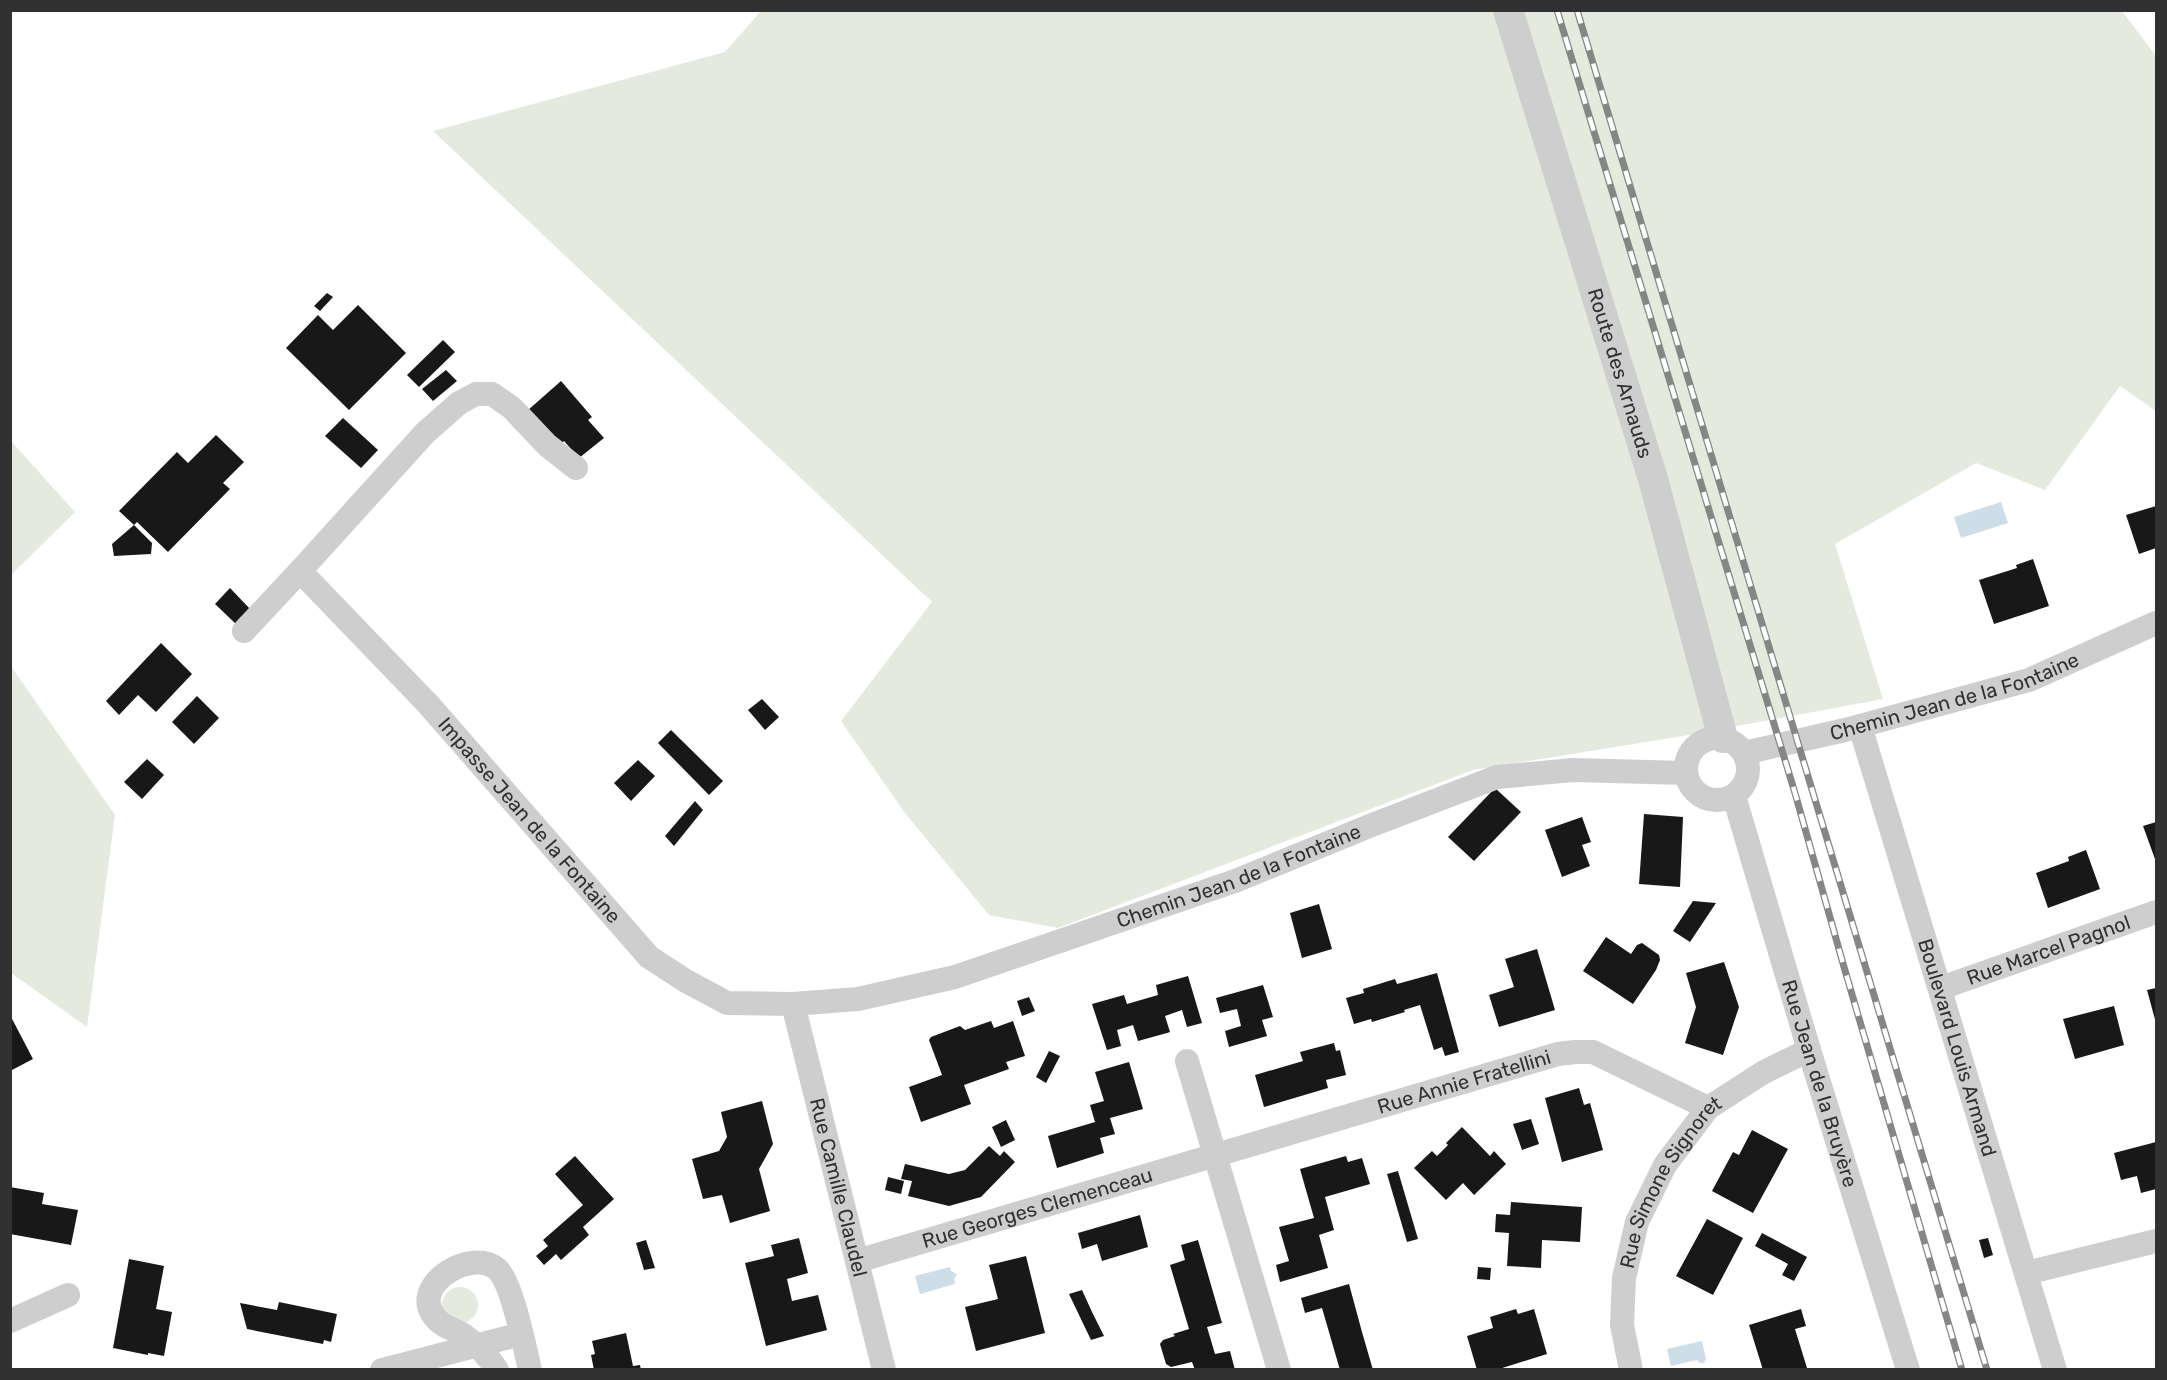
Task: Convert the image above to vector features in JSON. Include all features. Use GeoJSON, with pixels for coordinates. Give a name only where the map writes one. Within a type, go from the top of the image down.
{"type":"FeatureCollection","features":[{"type":"Feature","properties":{"kind":"street","name":"Route des Arnauds"},"geometry":{"type":"LineString","coordinates":[[1508,10],[1733,745]]}},
{"type":"Feature","properties":{"kind":"street"},"geometry":{"type":"LineString","coordinates":[[244,631],[425,433],[459,403],[476,394],[492,394],[512,408],[548,445],[576,468]]}},
{"type":"Feature","properties":{"kind":"street","name":"Impasse Jean de la Fontaine"},"geometry":{"type":"LineString","coordinates":[[300,571],[428,704],[649,957],[727,1003],[794,1004]]}},
{"type":"Feature","properties":{"kind":"street","name":"Chemin Jean de la Fontaine"},"geometry":{"type":"LineString","coordinates":[[1733,745],[1860,726],[2029,680],[2157,623]]}},
{"type":"Feature","properties":{"kind":"street","name":"Boulevard Louis Armand"},"geometry":{"type":"LineString","coordinates":[[1860,726],[2055,1370]]}},
{"type":"Feature","properties":{"kind":"street"},"geometry":{"type":"LineString","coordinates":[[1712,738],[1733,745],[1748,762],[1747,779],[1742,789],[1734,796],[1715,801],[1704,798],[1690,786],[1686,773],[1687,762],[1693,749],[1701,742],[1712,738]]}},
{"type":"Feature","properties":{"kind":"street","name":"Chemin Jean de la Fontaine"},"geometry":{"type":"LineString","coordinates":[[794,1004],[858,999],[955,977],[1235,881],[1497,777],[1573,770],[1686,773]]}},
{"type":"Feature","properties":{"kind":"street","name":"Rue Jean de la Bruyère"},"geometry":{"type":"LineString","coordinates":[[1734,796],[1809,1050],[1908,1370]]}},
{"type":"Feature","properties":{"kind":"street","name":"Rue Marcel Pagnol"},"geometry":{"type":"LineString","coordinates":[[1941,988],[2157,912]]}},
{"type":"Feature","properties":{"kind":"street","name":"Rue Camille Claudel"},"geometry":{"type":"LineString","coordinates":[[794,1004],[884,1370]]}},
{"type":"Feature","properties":{"kind":"street","name":"Rue Simone Signoret"},"geometry":{"type":"LineString","coordinates":[[1631,1370],[1622,1325],[1624,1278],[1637,1222],[1665,1165],[1708,1108],[1764,1072],[1809,1050]]}},
{"type":"Feature","properties":{"kind":"street","name":"Rue Annie Fratellini"},"geometry":{"type":"LineString","coordinates":[[1215,1154],[1558,1054],[1575,1052],[1593,1052],[1708,1108]]}},
{"type":"Feature","properties":{"kind":"street"},"geometry":{"type":"LineString","coordinates":[[1187,1061],[1279,1370]]}},
{"type":"Feature","properties":{"kind":"street","name":"Rue Georges Clemenceau"},"geometry":{"type":"LineString","coordinates":[[857,1262],[1215,1154]]}},
{"type":"Feature","properties":{"kind":"street"},"geometry":{"type":"LineString","coordinates":[[2026,1273],[2157,1241]]}},
{"type":"Feature","properties":{"kind":"street"},"geometry":{"type":"LineString","coordinates":[[497,1370],[483,1351],[465,1336],[441,1325],[430,1311],[429,1297],[435,1284],[445,1274],[469,1262],[484,1263],[498,1270],[507,1283],[530,1370]]}},
{"type":"Feature","properties":{"kind":"street"},"geometry":{"type":"LineString","coordinates":[[10,1321],[68,1294]]}},
{"type":"Feature","properties":{"kind":"street"},"geometry":{"type":"LineString","coordinates":[[382,1370],[521,1334]]}},
{"type":"Feature","properties":{"kind":"shaded area"},"geometry":{"type":"Polygon","coordinates":[[[761,11],[2122,11],[2156,56],[2156,411],[2120,386],[2045,490],[1976,463],[1835,544],[1883,699],[1689,735],[1473,770],[1058,928],[989,915],[905,813],[841,721],[932,602],[433,131],[725,52],[761,11]]]}},
{"type":"Feature","properties":{"kind":"shaded area"},"geometry":{"type":"Polygon","coordinates":[[[10,440],[75,512],[11,575],[10,575],[10,440]]]}},
{"type":"Feature","properties":{"kind":"shaded area"},"geometry":{"type":"Polygon","coordinates":[[[2001,502],[2008,523],[1961,538],[1954,517],[2001,502]]]}},
{"type":"Feature","properties":{"kind":"shaded area"},"geometry":{"type":"Polygon","coordinates":[[[10,665],[115,815],[87,1027],[11,973],[10,665]]]}},
{"type":"Feature","properties":{"kind":"shaded area"},"geometry":{"type":"Polygon","coordinates":[[[950,1267],[951,1271],[957,1274],[955,1284],[920,1294],[915,1276],[950,1267]]]}},
{"type":"Feature","properties":{"kind":"shaded area"},"geometry":{"type":"Polygon","coordinates":[[[460,1287],[473,1292],[478,1305],[473,1318],[460,1323],[447,1318],[442,1305],[447,1292],[460,1287]]]}},
{"type":"Feature","properties":{"kind":"shaded area"},"geometry":{"type":"Polygon","coordinates":[[[1702,1341],[1706,1359],[1704,1363],[1697,1360],[1671,1366],[1667,1349],[1702,1341]]]}},
{"type":"Feature","properties":{"kind":"building"},"geometry":{"type":"Polygon","coordinates":[[[327,293],[333,297],[320,311],[314,306],[327,293]]]}},
{"type":"Feature","properties":{"kind":"building"},"geometry":{"type":"Polygon","coordinates":[[[358,305],[406,353],[349,410],[286,348],[318,315],[333,330],[358,305]]]}},
{"type":"Feature","properties":{"kind":"building"},"geometry":{"type":"Polygon","coordinates":[[[443,340],[455,352],[419,387],[407,375],[443,340]]]}},
{"type":"Feature","properties":{"kind":"building"},"geometry":{"type":"Polygon","coordinates":[[[446,370],[457,381],[433,401],[422,389],[446,370]]]}},
{"type":"Feature","properties":{"kind":"building"},"geometry":{"type":"Polygon","coordinates":[[[561,381],[592,417],[588,420],[604,438],[579,458],[564,441],[558,447],[527,411],[561,381]]]}},
{"type":"Feature","properties":{"kind":"building"},"geometry":{"type":"Polygon","coordinates":[[[343,418],[378,450],[361,468],[325,436],[343,418]]]}},
{"type":"Feature","properties":{"kind":"building"},"geometry":{"type":"Polygon","coordinates":[[[216,435],[244,462],[223,483],[230,489],[168,552],[137,522],[134,525],[119,511],[177,452],[188,463],[216,435]]]}},
{"type":"Feature","properties":{"kind":"building"},"geometry":{"type":"Polygon","coordinates":[[[2156,506],[2156,548],[2139,554],[2126,515],[2156,506]]]}},
{"type":"Feature","properties":{"kind":"building"},"geometry":{"type":"Polygon","coordinates":[[[134,525],[152,543],[151,554],[114,556],[112,544],[134,525]]]}},
{"type":"Feature","properties":{"kind":"building"},"geometry":{"type":"Polygon","coordinates":[[[2033,559],[2049,606],[1994,624],[1979,580],[2017,568],[2016,565],[2033,559]]]}},
{"type":"Feature","properties":{"kind":"building"},"geometry":{"type":"Polygon","coordinates":[[[230,588],[251,610],[237,625],[215,604],[230,588]]]}},
{"type":"Feature","properties":{"kind":"building"},"geometry":{"type":"Polygon","coordinates":[[[161,643],[192,674],[156,712],[138,695],[119,715],[106,701],[161,643]]]}},
{"type":"Feature","properties":{"kind":"building"},"geometry":{"type":"Polygon","coordinates":[[[197,696],[219,718],[194,744],[172,722],[197,696]]]}},
{"type":"Feature","properties":{"kind":"building"},"geometry":{"type":"Polygon","coordinates":[[[762,699],[779,717],[765,730],[748,710],[762,699]]]}},
{"type":"Feature","properties":{"kind":"building"},"geometry":{"type":"Polygon","coordinates":[[[671,730],[723,781],[709,795],[658,743],[671,730]]]}},
{"type":"Feature","properties":{"kind":"building"},"geometry":{"type":"Polygon","coordinates":[[[147,759],[164,775],[142,799],[124,782],[147,759]]]}},
{"type":"Feature","properties":{"kind":"building"},"geometry":{"type":"Polygon","coordinates":[[[638,760],[655,776],[631,801],[614,783],[638,760]]]}},
{"type":"Feature","properties":{"kind":"building"},"geometry":{"type":"Polygon","coordinates":[[[1495,788],[1521,812],[1474,861],[1448,837],[1495,788]]]}},
{"type":"Feature","properties":{"kind":"building"},"geometry":{"type":"Polygon","coordinates":[[[695,801],[703,810],[674,846],[665,836],[695,801]]]}},
{"type":"Feature","properties":{"kind":"building"},"geometry":{"type":"Polygon","coordinates":[[[1644,814],[1683,817],[1680,887],[1639,884],[1644,814]]]}},
{"type":"Feature","properties":{"kind":"building"},"geometry":{"type":"Polygon","coordinates":[[[1582,817],[1591,842],[1582,845],[1590,866],[1562,877],[1545,830],[1582,817]]]}},
{"type":"Feature","properties":{"kind":"building"},"geometry":{"type":"Polygon","coordinates":[[[2156,822],[2156,858],[2155,859],[2143,826],[2156,822]]]}},
{"type":"Feature","properties":{"kind":"building"},"geometry":{"type":"Polygon","coordinates":[[[2086,850],[2100,889],[2048,908],[2036,873],[2069,861],[2068,857],[2086,850]]]}},
{"type":"Feature","properties":{"kind":"building"},"geometry":{"type":"Polygon","coordinates":[[[1693,901],[1716,903],[1690,942],[1673,931],[1693,901]]]}},
{"type":"Feature","properties":{"kind":"building"},"geometry":{"type":"Polygon","coordinates":[[[1319,904],[1332,949],[1302,958],[1290,913],[1319,904]]]}},
{"type":"Feature","properties":{"kind":"building"},"geometry":{"type":"Polygon","coordinates":[[[1606,937],[1631,954],[1637,945],[1642,943],[1659,955],[1660,960],[1656,970],[1633,1004],[1583,971],[1606,937]]]}},
{"type":"Feature","properties":{"kind":"building"},"geometry":{"type":"Polygon","coordinates":[[[1537,949],[1555,1010],[1499,1027],[1489,995],[1514,987],[1505,959],[1537,949]]]}},
{"type":"Feature","properties":{"kind":"building"},"geometry":{"type":"Polygon","coordinates":[[[1724,962],[1739,1007],[1723,1055],[1685,1043],[1696,1007],[1686,973],[1724,962]]]}},
{"type":"Feature","properties":{"kind":"building"},"geometry":{"type":"Polygon","coordinates":[[[1437,973],[1459,1052],[1445,1056],[1442,1047],[1434,1050],[1420,1005],[1372,1022],[1371,1019],[1354,1024],[1346,998],[1364,993],[1363,989],[1395,979],[1397,984],[1437,973]]]}},
{"type":"Feature","properties":{"kind":"building"},"geometry":{"type":"Polygon","coordinates":[[[1188,976],[1202,1023],[1187,1027],[1182,1010],[1165,1016],[1170,1032],[1138,1041],[1133,1025],[1117,1030],[1121,1046],[1107,1050],[1092,1004],[1124,995],[1127,1004],[1158,995],[1156,985],[1188,976]]]}},
{"type":"Feature","properties":{"kind":"building"},"geometry":{"type":"Polygon","coordinates":[[[1263,985],[1273,1017],[1262,1020],[1267,1036],[1229,1047],[1225,1031],[1241,1026],[1237,1009],[1220,1013],[1216,998],[1263,985]]]}},
{"type":"Feature","properties":{"kind":"building"},"geometry":{"type":"Polygon","coordinates":[[[2156,988],[2156,1023],[2147,990],[2156,988]]]}},
{"type":"Feature","properties":{"kind":"building"},"geometry":{"type":"Polygon","coordinates":[[[1029,997],[1035,1011],[1022,1016],[1017,1001],[1029,997]]]}},
{"type":"Feature","properties":{"kind":"building"},"geometry":{"type":"Polygon","coordinates":[[[2114,1006],[2124,1045],[2075,1059],[2063,1019],[2114,1006]]]}},
{"type":"Feature","properties":{"kind":"building"},"geometry":{"type":"Polygon","coordinates":[[[10,1015],[33,1059],[10,1071],[10,1015]]]}},
{"type":"Feature","properties":{"kind":"building"},"geometry":{"type":"Polygon","coordinates":[[[991,1021],[994,1028],[1013,1021],[1025,1056],[1006,1062],[1009,1069],[964,1085],[971,1104],[921,1122],[909,1087],[942,1075],[929,1040],[931,1037],[960,1026],[965,1030],[991,1021]]]}},
{"type":"Feature","properties":{"kind":"building"},"geometry":{"type":"Polygon","coordinates":[[[1334,1043],[1336,1051],[1340,1050],[1346,1075],[1326,1080],[1328,1088],[1264,1107],[1255,1075],[1303,1061],[1300,1052],[1334,1043]]]}},
{"type":"Feature","properties":{"kind":"building"},"geometry":{"type":"Polygon","coordinates":[[[1049,1051],[1060,1056],[1046,1083],[1036,1077],[1049,1051]]]}},
{"type":"Feature","properties":{"kind":"building"},"geometry":{"type":"Polygon","coordinates":[[[1129,1062],[1143,1109],[1110,1118],[1115,1134],[1100,1138],[1104,1153],[1057,1168],[1048,1136],[1095,1122],[1090,1105],[1104,1101],[1095,1072],[1129,1062]]]}},
{"type":"Feature","properties":{"kind":"building"},"geometry":{"type":"Polygon","coordinates":[[[1579,1088],[1584,1105],[1590,1103],[1603,1150],[1562,1162],[1545,1098],[1579,1088]]]}},
{"type":"Feature","properties":{"kind":"building"},"geometry":{"type":"Polygon","coordinates":[[[762,1101],[773,1144],[759,1169],[770,1211],[730,1223],[722,1195],[703,1199],[692,1159],[719,1151],[727,1137],[721,1112],[762,1101]]]}},
{"type":"Feature","properties":{"kind":"building"},"geometry":{"type":"Polygon","coordinates":[[[1531,1119],[1539,1144],[1522,1150],[1513,1124],[1531,1119]]]}},
{"type":"Feature","properties":{"kind":"building"},"geometry":{"type":"Polygon","coordinates":[[[1006,1120],[1015,1140],[1001,1147],[992,1127],[1006,1120]]]}},
{"type":"Feature","properties":{"kind":"building"},"geometry":{"type":"Polygon","coordinates":[[[1462,1127],[1490,1156],[1494,1151],[1506,1164],[1474,1195],[1463,1183],[1446,1200],[1414,1168],[1432,1151],[1437,1156],[1462,1127]]]}},
{"type":"Feature","properties":{"kind":"building"},"geometry":{"type":"Polygon","coordinates":[[[1752,1130],[1788,1149],[1753,1213],[1712,1191],[1733,1152],[1739,1155],[1752,1130]]]}},
{"type":"Feature","properties":{"kind":"building"},"geometry":{"type":"Polygon","coordinates":[[[2156,1142],[2156,1189],[2141,1193],[2137,1176],[2121,1180],[2114,1153],[2156,1142]]]}},
{"type":"Feature","properties":{"kind":"building"},"geometry":{"type":"Polygon","coordinates":[[[989,1146],[1000,1156],[1004,1151],[1015,1162],[981,1197],[949,1206],[908,1196],[912,1181],[901,1179],[905,1164],[949,1174],[965,1170],[989,1146]]]}},
{"type":"Feature","properties":{"kind":"building"},"geometry":{"type":"Polygon","coordinates":[[[575,1156],[614,1199],[583,1227],[589,1235],[561,1260],[556,1254],[544,1265],[536,1256],[548,1246],[543,1240],[583,1205],[555,1174],[575,1156]]]}},
{"type":"Feature","properties":{"kind":"building"},"geometry":{"type":"Polygon","coordinates":[[[1346,1156],[1348,1162],[1362,1158],[1370,1184],[1325,1197],[1334,1230],[1319,1235],[1328,1268],[1280,1282],[1276,1265],[1289,1261],[1279,1227],[1314,1218],[1300,1169],[1346,1156]]]}},
{"type":"Feature","properties":{"kind":"building"},"geometry":{"type":"Polygon","coordinates":[[[1398,1171],[1418,1239],[1407,1242],[1387,1174],[1398,1171]]]}},
{"type":"Feature","properties":{"kind":"building"},"geometry":{"type":"Polygon","coordinates":[[[888,1177],[904,1181],[901,1194],[885,1190],[888,1177]]]}},
{"type":"Feature","properties":{"kind":"building"},"geometry":{"type":"Polygon","coordinates":[[[10,1187],[44,1193],[42,1204],[78,1210],[71,1245],[10,1234],[10,1187]]]}},
{"type":"Feature","properties":{"kind":"building"},"geometry":{"type":"Polygon","coordinates":[[[1511,1202],[1582,1207],[1580,1242],[1542,1240],[1541,1268],[1507,1266],[1509,1233],[1495,1232],[1496,1214],[1510,1215],[1511,1202]]]}},
{"type":"Feature","properties":{"kind":"building"},"geometry":{"type":"Polygon","coordinates":[[[1140,1215],[1148,1247],[1102,1261],[1097,1244],[1082,1249],[1078,1233],[1140,1215]]]}},
{"type":"Feature","properties":{"kind":"building"},"geometry":{"type":"Polygon","coordinates":[[[1707,1219],[1743,1238],[1713,1295],[1676,1276],[1707,1219]]]}},
{"type":"Feature","properties":{"kind":"building"},"geometry":{"type":"Polygon","coordinates":[[[1762,1233],[1807,1257],[1794,1281],[1782,1275],[1788,1264],[1755,1246],[1762,1233]]]}},
{"type":"Feature","properties":{"kind":"building"},"geometry":{"type":"Polygon","coordinates":[[[799,1238],[808,1273],[787,1279],[792,1301],[818,1295],[827,1330],[766,1346],[745,1263],[774,1256],[771,1245],[799,1238]]]}},
{"type":"Feature","properties":{"kind":"building"},"geometry":{"type":"Polygon","coordinates":[[[1988,1238],[1993,1255],[1984,1258],[1979,1240],[1988,1238]]]}},
{"type":"Feature","properties":{"kind":"building"},"geometry":{"type":"Polygon","coordinates":[[[646,1240],[655,1268],[644,1270],[636,1243],[646,1240]]]}},
{"type":"Feature","properties":{"kind":"building"},"geometry":{"type":"Polygon","coordinates":[[[1198,1240],[1222,1323],[1207,1327],[1215,1354],[1230,1351],[1235,1370],[1195,1370],[1192,1362],[1171,1367],[1166,1364],[1160,1344],[1163,1340],[1175,1336],[1173,1334],[1189,1329],[1170,1265],[1185,1260],[1181,1245],[1198,1240]]]}},
{"type":"Feature","properties":{"kind":"building"},"geometry":{"type":"Polygon","coordinates":[[[1026,1256],[1045,1333],[976,1351],[965,1307],[998,1299],[989,1265],[1026,1256]]]}},
{"type":"Feature","properties":{"kind":"building"},"geometry":{"type":"Polygon","coordinates":[[[129,1259],[164,1266],[156,1309],[172,1312],[164,1356],[113,1348],[129,1259]]]}},
{"type":"Feature","properties":{"kind":"building"},"geometry":{"type":"Polygon","coordinates":[[[1478,1267],[1491,1268],[1490,1280],[1477,1279],[1478,1267]]]}},
{"type":"Feature","properties":{"kind":"building"},"geometry":{"type":"Polygon","coordinates":[[[1349,1284],[1373,1370],[1340,1370],[1322,1308],[1305,1313],[1301,1298],[1349,1284]]]}},
{"type":"Feature","properties":{"kind":"building"},"geometry":{"type":"Polygon","coordinates":[[[1082,1290],[1104,1336],[1091,1340],[1069,1294],[1082,1290]]]}},
{"type":"Feature","properties":{"kind":"building"},"geometry":{"type":"Polygon","coordinates":[[[279,1302],[337,1314],[331,1342],[324,1340],[323,1344],[247,1329],[240,1303],[277,1310],[279,1302]]]}},
{"type":"Feature","properties":{"kind":"building"},"geometry":{"type":"Polygon","coordinates":[[[1516,1309],[1518,1314],[1534,1309],[1547,1354],[1496,1370],[1477,1370],[1467,1336],[1493,1328],[1490,1317],[1516,1309]]]}},
{"type":"Feature","properties":{"kind":"building"},"geometry":{"type":"Polygon","coordinates":[[[1801,1309],[1806,1326],[1795,1329],[1807,1368],[1763,1370],[1749,1325],[1801,1309]]]}},
{"type":"Feature","properties":{"kind":"building"},"geometry":{"type":"Polygon","coordinates":[[[626,1333],[633,1366],[640,1365],[641,1370],[594,1370],[591,1355],[595,1354],[592,1341],[626,1333]]]}},
{"type":"Feature","properties":{"kind":"railway"},"geometry":{"type":"LineString","coordinates":[[1557,10],[1795,793],[1962,1370]]}},
{"type":"Feature","properties":{"kind":"railway"},"geometry":{"type":"LineString","coordinates":[[1577,10],[1987,1370]]}}]}
